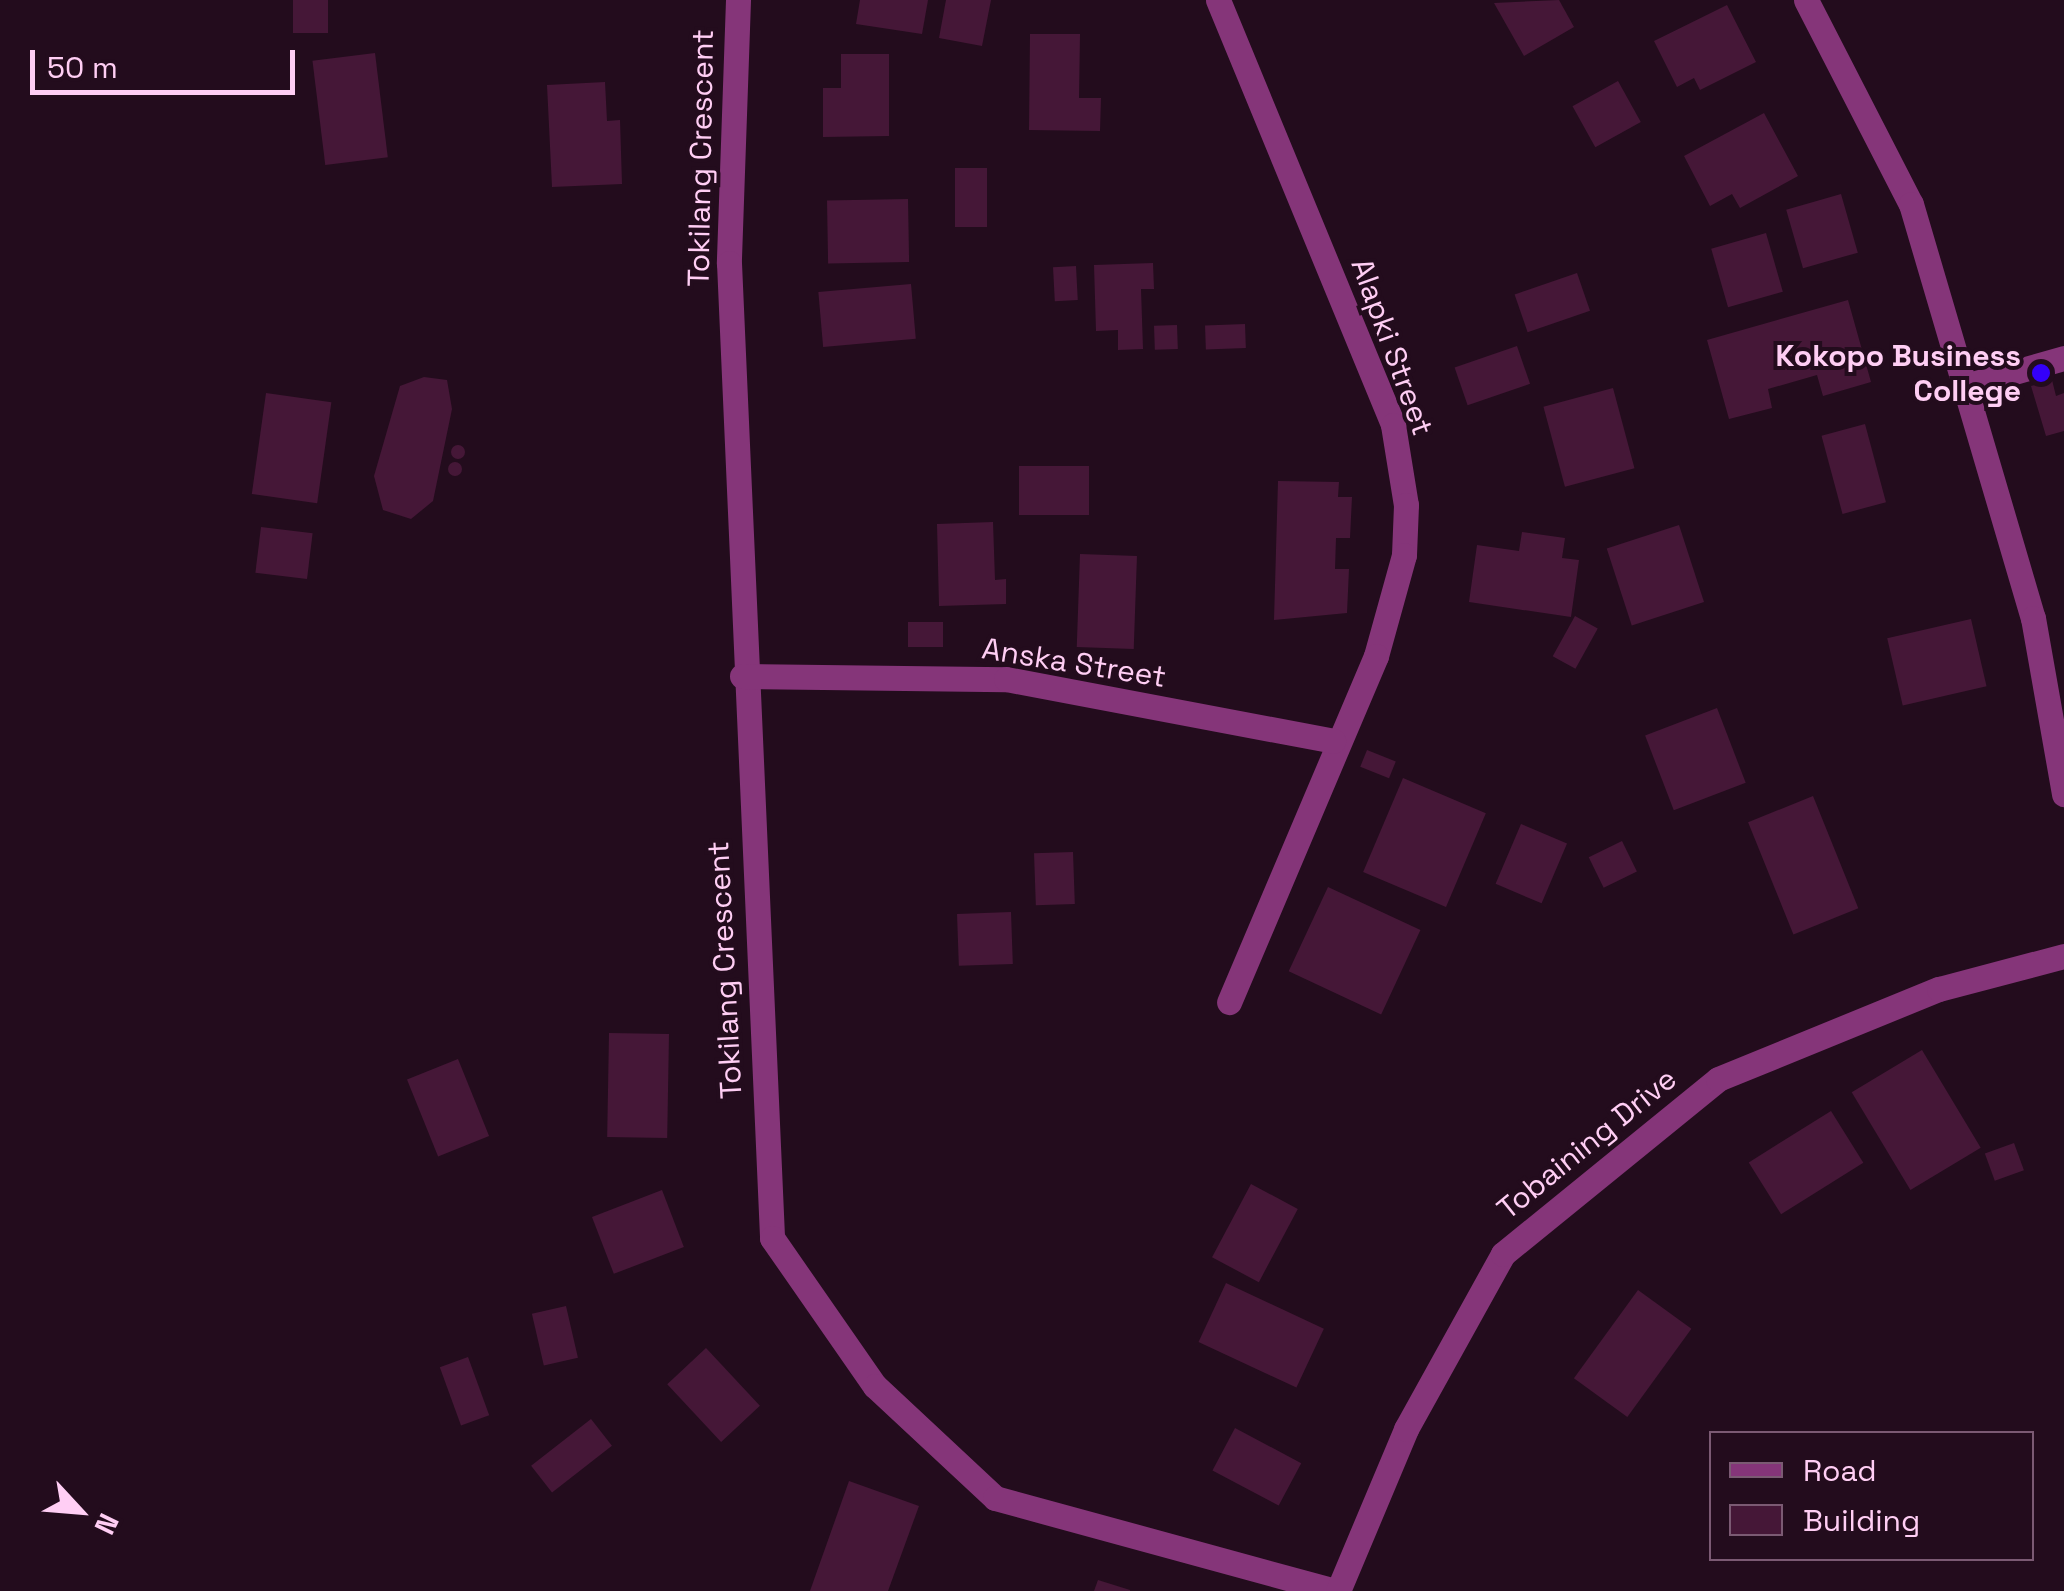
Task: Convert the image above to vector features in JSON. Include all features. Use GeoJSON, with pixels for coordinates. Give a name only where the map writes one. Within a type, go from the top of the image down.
{"type":"FeatureCollection","features":[{"type":"Feature","properties":{"kind":"street","name":"Tokilang Crescent"},"geometry":{"type":"LineString","coordinates":[[738,0],[729,262],[742,676],[772,1238],[875,1386],[995,1498],[1337,1591]]}},
{"type":"Feature","properties":{"kind":"street","name":"Alapki Street"},"geometry":{"type":"LineString","coordinates":[[1218,0],[1393,426],[1406,505],[1404,555],[1376,656],[1333,740],[1229,1002]]}},
{"type":"Feature","properties":{"kind":"street"},"geometry":{"type":"LineString","coordinates":[[1806,0],[1911,204],[2034,618],[2064,794]]}},
{"type":"Feature","properties":{"kind":"street"},"geometry":{"type":"LineString","coordinates":[[1965,386],[2064,358]]}},
{"type":"Feature","properties":{"kind":"street","name":"Anska Street"},"geometry":{"type":"LineString","coordinates":[[742,676],[1006,680],[1333,740]]}},
{"type":"Feature","properties":{"kind":"street","name":"Tobaining Drive"},"geometry":{"type":"LineString","coordinates":[[1337,1591],[1406,1429],[1503,1254],[1718,1079],[1938,988],[2064,956]]}},
{"type":"Feature","properties":{"kind":"building"},"geometry":{"type":"Polygon","coordinates":[[[293,0],[328,0],[328,33],[293,33],[293,0]]]}},
{"type":"Feature","properties":{"kind":"building"},"geometry":{"type":"Polygon","coordinates":[[[860,0],[928,0],[922,34],[856,24],[860,0]]]}},
{"type":"Feature","properties":{"kind":"building"},"geometry":{"type":"Polygon","coordinates":[[[946,0],[991,0],[982,46],[939,38],[946,0]]]}},
{"type":"Feature","properties":{"kind":"building"},"geometry":{"type":"Polygon","coordinates":[[[1559,0],[1574,27],[1524,56],[1494,3],[1559,0]]]}},
{"type":"Feature","properties":{"kind":"building"},"geometry":{"type":"Polygon","coordinates":[[[1727,5],[1756,62],[1700,90],[1694,78],[1677,87],[1654,41],[1727,5]]]}},
{"type":"Feature","properties":{"kind":"building"},"geometry":{"type":"Polygon","coordinates":[[[1030,34],[1080,34],[1079,98],[1101,98],[1100,131],[1029,130],[1030,34]]]}},
{"type":"Feature","properties":{"kind":"building"},"geometry":{"type":"Polygon","coordinates":[[[375,53],[388,157],[325,165],[312,61],[375,53]]]}},
{"type":"Feature","properties":{"kind":"building"},"geometry":{"type":"Polygon","coordinates":[[[841,54],[889,54],[889,136],[823,137],[823,88],[841,88],[841,54]]]}},
{"type":"Feature","properties":{"kind":"building"},"geometry":{"type":"Polygon","coordinates":[[[1618,81],[1641,122],[1595,147],[1573,106],[1618,81]]]}},
{"type":"Feature","properties":{"kind":"building"},"geometry":{"type":"Polygon","coordinates":[[[605,82],[607,121],[620,120],[622,184],[552,187],[547,85],[605,82]]]}},
{"type":"Feature","properties":{"kind":"building"},"geometry":{"type":"Polygon","coordinates":[[[1764,113],[1798,176],[1740,208],[1732,194],[1710,206],[1684,156],[1764,113]]]}},
{"type":"Feature","properties":{"kind":"building"},"geometry":{"type":"Polygon","coordinates":[[[955,168],[987,168],[987,227],[955,227],[955,168]]]}},
{"type":"Feature","properties":{"kind":"building"},"geometry":{"type":"Polygon","coordinates":[[[1841,194],[1858,253],[1803,268],[1786,210],[1841,194]]]}},
{"type":"Feature","properties":{"kind":"building"},"geometry":{"type":"Polygon","coordinates":[[[908,199],[909,262],[828,263],[827,200],[908,199]]]}},
{"type":"Feature","properties":{"kind":"building"},"geometry":{"type":"Polygon","coordinates":[[[1766,233],[1783,292],[1728,307],[1711,249],[1766,233]]]}},
{"type":"Feature","properties":{"kind":"building"},"geometry":{"type":"Polygon","coordinates":[[[1153,263],[1154,289],[1141,289],[1143,349],[1118,350],[1118,330],[1096,331],[1094,265],[1153,263]]]}},
{"type":"Feature","properties":{"kind":"building"},"geometry":{"type":"Polygon","coordinates":[[[1076,266],[1078,300],[1055,301],[1053,267],[1076,266]]]}},
{"type":"Feature","properties":{"kind":"building"},"geometry":{"type":"Polygon","coordinates":[[[1577,273],[1590,311],[1528,332],[1515,294],[1577,273]]]}},
{"type":"Feature","properties":{"kind":"building"},"geometry":{"type":"Polygon","coordinates":[[[911,284],[916,339],[823,347],[818,292],[911,284]]]}},
{"type":"Feature","properties":{"kind":"building"},"geometry":{"type":"Polygon","coordinates":[[[1848,300],[1871,382],[1823,396],[1817,375],[1768,389],[1772,408],[1729,419],[1707,340],[1848,300]]]}},
{"type":"Feature","properties":{"kind":"building"},"geometry":{"type":"Polygon","coordinates":[[[1245,324],[1246,348],[1206,349],[1205,325],[1245,324]]]}},
{"type":"Feature","properties":{"kind":"building"},"geometry":{"type":"Polygon","coordinates":[[[1177,325],[1178,349],[1155,350],[1154,326],[1177,325]]]}},
{"type":"Feature","properties":{"kind":"building"},"geometry":{"type":"Polygon","coordinates":[[[1517,346],[1530,384],[1468,405],[1455,367],[1517,346]]]}},
{"type":"Feature","properties":{"kind":"building"},"geometry":{"type":"Polygon","coordinates":[[[424,377],[447,380],[452,409],[433,501],[411,519],[383,510],[374,476],[400,386],[424,377]]]}},
{"type":"Feature","properties":{"kind":"building"},"geometry":{"type":"Polygon","coordinates":[[[2052,380],[2056,396],[2064,393],[2064,431],[2046,436],[2031,386],[2052,380]]]}},
{"type":"Feature","properties":{"kind":"building"},"geometry":{"type":"Polygon","coordinates":[[[1613,388],[1634,468],[1565,487],[1543,407],[1613,388]]]}},
{"type":"Feature","properties":{"kind":"building"},"geometry":{"type":"Polygon","coordinates":[[[266,393],[331,402],[317,503],[252,494],[266,393]]]}},
{"type":"Feature","properties":{"kind":"building"},"geometry":{"type":"Polygon","coordinates":[[[1865,424],[1886,502],[1842,514],[1822,436],[1865,424]]]}},
{"type":"Feature","properties":{"kind":"building"},"geometry":{"type":"Polygon","coordinates":[[[458,445],[465,452],[458,459],[451,452],[458,445]]]}},
{"type":"Feature","properties":{"kind":"building"},"geometry":{"type":"Polygon","coordinates":[[[455,462],[462,469],[455,476],[448,469],[455,462]]]}},
{"type":"Feature","properties":{"kind":"building"},"geometry":{"type":"Polygon","coordinates":[[[1019,466],[1089,466],[1089,515],[1019,515],[1019,466]]]}},
{"type":"Feature","properties":{"kind":"building"},"geometry":{"type":"Polygon","coordinates":[[[1278,481],[1339,482],[1338,497],[1352,497],[1350,538],[1336,538],[1335,569],[1349,569],[1347,613],[1274,620],[1278,481]]]}},
{"type":"Feature","properties":{"kind":"building"},"geometry":{"type":"Polygon","coordinates":[[[993,522],[995,580],[1006,579],[1006,604],[939,606],[937,524],[993,522]]]}},
{"type":"Feature","properties":{"kind":"building"},"geometry":{"type":"Polygon","coordinates":[[[1679,525],[1704,602],[1632,626],[1607,548],[1679,525]]]}},
{"type":"Feature","properties":{"kind":"building"},"geometry":{"type":"Polygon","coordinates":[[[261,527],[313,533],[307,579],[255,573],[261,527]]]}},
{"type":"Feature","properties":{"kind":"building"},"geometry":{"type":"Polygon","coordinates":[[[1522,532],[1565,538],[1562,558],[1579,560],[1571,617],[1469,602],[1477,545],[1519,551],[1522,532]]]}},
{"type":"Feature","properties":{"kind":"building"},"geometry":{"type":"Polygon","coordinates":[[[1080,554],[1137,556],[1134,649],[1077,647],[1080,554]]]}},
{"type":"Feature","properties":{"kind":"building"},"geometry":{"type":"Polygon","coordinates":[[[1575,616],[1598,629],[1575,669],[1553,656],[1575,616]]]}},
{"type":"Feature","properties":{"kind":"building"},"geometry":{"type":"Polygon","coordinates":[[[1971,619],[1987,686],[1903,706],[1887,638],[1971,619]]]}},
{"type":"Feature","properties":{"kind":"building"},"geometry":{"type":"Polygon","coordinates":[[[908,622],[943,622],[943,647],[908,647],[908,622]]]}},
{"type":"Feature","properties":{"kind":"building"},"geometry":{"type":"Polygon","coordinates":[[[1717,708],[1746,783],[1674,810],[1645,736],[1717,708]]]}},
{"type":"Feature","properties":{"kind":"building"},"geometry":{"type":"Polygon","coordinates":[[[1367,750],[1396,762],[1389,778],[1360,767],[1367,750]]]}},
{"type":"Feature","properties":{"kind":"building"},"geometry":{"type":"Polygon","coordinates":[[[1403,778],[1486,813],[1446,907],[1363,872],[1403,778]]]}},
{"type":"Feature","properties":{"kind":"building"},"geometry":{"type":"Polygon","coordinates":[[[1813,796],[1858,908],[1793,934],[1748,822],[1813,796]]]}},
{"type":"Feature","properties":{"kind":"building"},"geometry":{"type":"Polygon","coordinates":[[[1521,824],[1567,844],[1542,903],[1496,884],[1521,824]]]}},
{"type":"Feature","properties":{"kind":"building"},"geometry":{"type":"Polygon","coordinates":[[[1622,841],[1637,872],[1604,888],[1589,857],[1622,841]]]}},
{"type":"Feature","properties":{"kind":"building"},"geometry":{"type":"Polygon","coordinates":[[[1073,852],[1075,904],[1036,905],[1034,853],[1073,852]]]}},
{"type":"Feature","properties":{"kind":"building"},"geometry":{"type":"Polygon","coordinates":[[[1328,887],[1420,930],[1381,1014],[1289,971],[1328,887]]]}},
{"type":"Feature","properties":{"kind":"building"},"geometry":{"type":"Polygon","coordinates":[[[1011,912],[1013,964],[959,966],[957,914],[1011,912]]]}},
{"type":"Feature","properties":{"kind":"building"},"geometry":{"type":"Polygon","coordinates":[[[609,1033],[669,1034],[667,1138],[607,1137],[609,1033]]]}},
{"type":"Feature","properties":{"kind":"building"},"geometry":{"type":"Polygon","coordinates":[[[1922,1050],[1981,1148],[1910,1190],[1852,1092],[1922,1050]]]}},
{"type":"Feature","properties":{"kind":"building"},"geometry":{"type":"Polygon","coordinates":[[[458,1059],[489,1136],[438,1157],[407,1080],[458,1059]]]}},
{"type":"Feature","properties":{"kind":"building"},"geometry":{"type":"Polygon","coordinates":[[[1831,1111],[1863,1163],[1781,1214],[1749,1162],[1831,1111]]]}},
{"type":"Feature","properties":{"kind":"building"},"geometry":{"type":"Polygon","coordinates":[[[2014,1143],[2024,1170],[1995,1181],[1985,1154],[2014,1143]]]}},
{"type":"Feature","properties":{"kind":"building"},"geometry":{"type":"Polygon","coordinates":[[[1251,1184],[1298,1209],[1259,1282],[1212,1257],[1251,1184]]]}},
{"type":"Feature","properties":{"kind":"building"},"geometry":{"type":"Polygon","coordinates":[[[662,1190],[684,1247],[614,1274],[592,1217],[662,1190]]]}},
{"type":"Feature","properties":{"kind":"building"},"geometry":{"type":"Polygon","coordinates":[[[1226,1283],[1324,1329],[1296,1388],[1199,1342],[1226,1283]]]}},
{"type":"Feature","properties":{"kind":"building"},"geometry":{"type":"Polygon","coordinates":[[[1638,1290],[1691,1329],[1627,1417],[1574,1378],[1638,1290]]]}},
{"type":"Feature","properties":{"kind":"building"},"geometry":{"type":"Polygon","coordinates":[[[566,1306],[578,1358],[544,1366],[532,1314],[566,1306]]]}},
{"type":"Feature","properties":{"kind":"building"},"geometry":{"type":"Polygon","coordinates":[[[706,1348],[760,1406],[721,1442],[667,1384],[706,1348]]]}},
{"type":"Feature","properties":{"kind":"building"},"geometry":{"type":"Polygon","coordinates":[[[468,1357],[489,1415],[461,1426],[440,1367],[468,1357]]]}},
{"type":"Feature","properties":{"kind":"building"},"geometry":{"type":"Polygon","coordinates":[[[591,1419],[612,1446],[552,1493],[531,1466],[591,1419]]]}},
{"type":"Feature","properties":{"kind":"building"},"geometry":{"type":"Polygon","coordinates":[[[1235,1428],[1301,1463],[1279,1506],[1212,1470],[1235,1428]]]}},
{"type":"Feature","properties":{"kind":"building"},"geometry":{"type":"Polygon","coordinates":[[[849,1481],[919,1506],[888,1591],[810,1591],[849,1481]]]}},
{"type":"Feature","properties":{"kind":"building"},"geometry":{"type":"Polygon","coordinates":[[[1098,1580],[1130,1590],[1130,1591],[1094,1591],[1098,1580]]]}},
{"type":"Feature","properties":{"kind":"place","name":"Kokopo Business College"},"geometry":{"type":"Point","coordinates":[2041,373]}}]}
